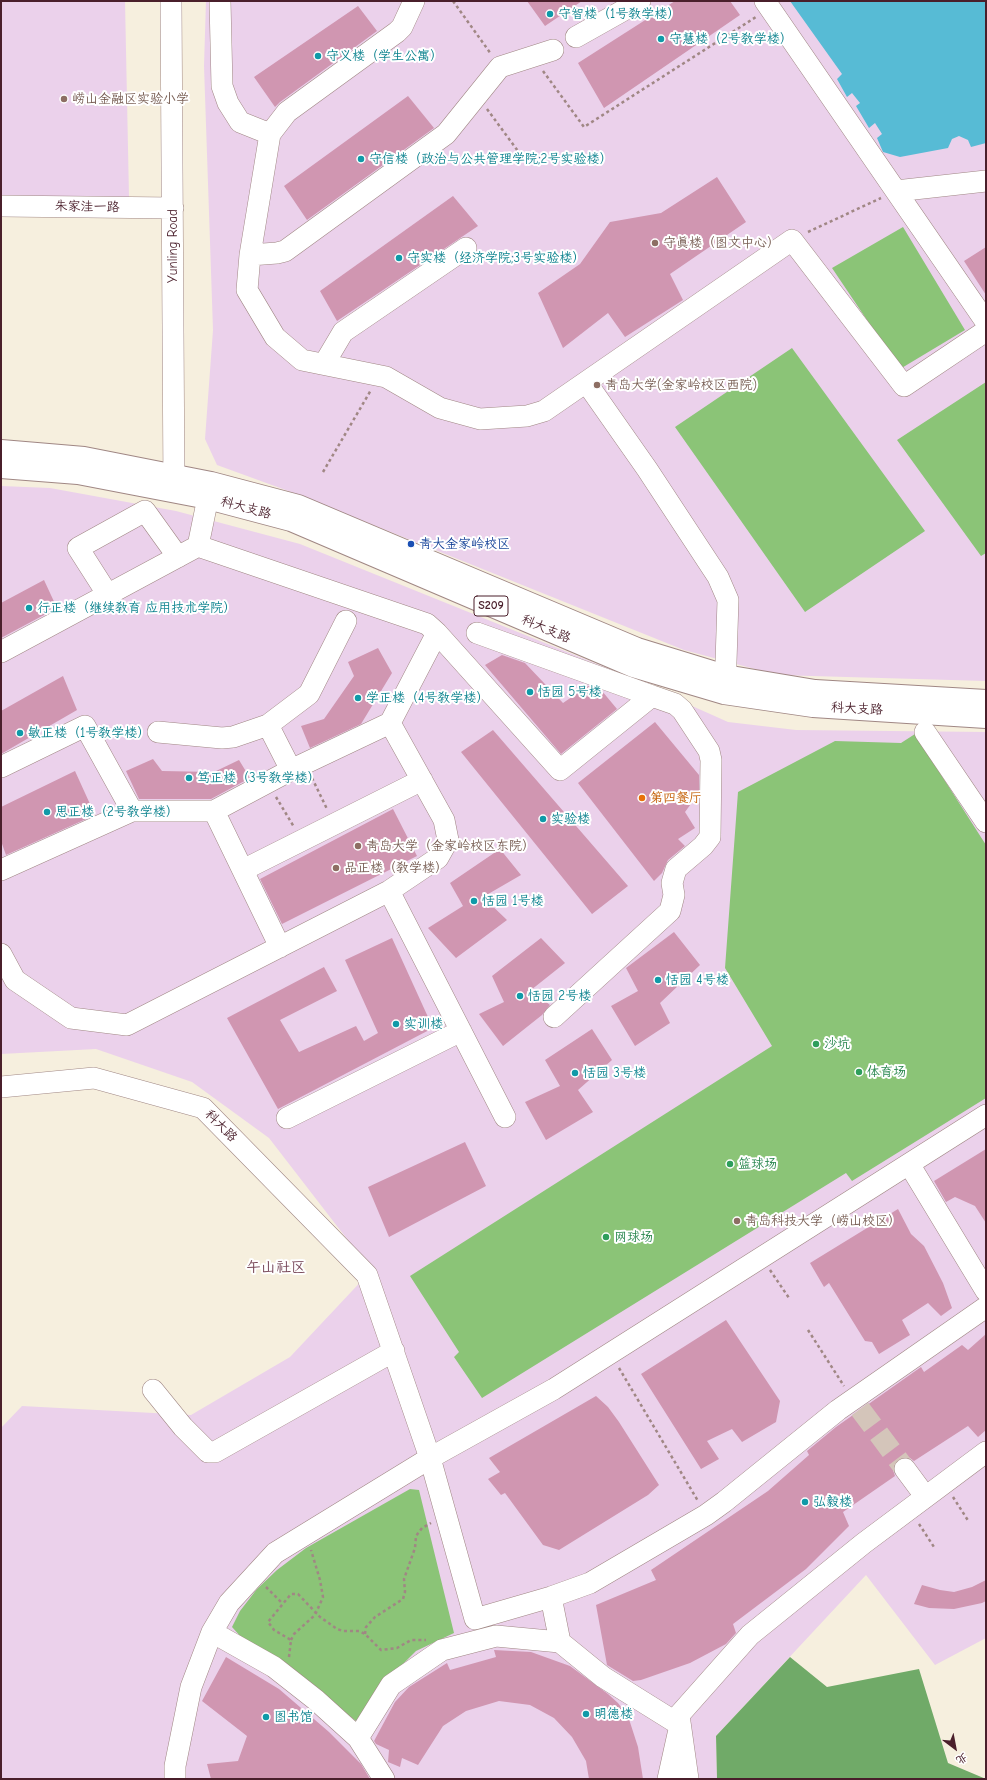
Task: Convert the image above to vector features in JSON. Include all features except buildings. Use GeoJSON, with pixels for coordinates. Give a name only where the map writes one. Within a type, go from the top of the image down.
{"type":"FeatureCollection","features":[{"type":"Feature","properties":{"kind":"main road","name":"科大支路"},"geometry":{"type":"LineString","coordinates":[[1,451],[84,458],[175,483],[298,506],[725,685],[813,706],[986,717]]}},
{"type":"Feature","properties":{"kind":"main road","name":"科大支路"},"geometry":{"type":"LineString","coordinates":[[1,467],[175,483]]}},
{"type":"Feature","properties":{"kind":"main road","name":"科大支路"},"geometry":{"type":"LineString","coordinates":[[725,685],[986,701]]}},
{"type":"Feature","properties":{"kind":"street","name":"Yunling Road"},"geometry":{"type":"LineString","coordinates":[[172,1],[175,483]]}},
{"type":"Feature","properties":{"kind":"street"},"geometry":{"type":"LineString","coordinates":[[220,1],[222,86],[228,103],[240,122],[270,134]]}},
{"type":"Feature","properties":{"kind":"street"},"geometry":{"type":"LineString","coordinates":[[414,1],[402,27],[397,32],[287,112],[270,134],[250,255],[247,290],[275,337],[302,360],[386,377],[440,408],[480,419],[527,416],[544,411],[792,240],[904,386],[985,331],[896,191],[767,5]]}},
{"type":"Feature","properties":{"kind":"street"},"geometry":{"type":"LineString","coordinates":[[576,37],[640,1]]}},
{"type":"Feature","properties":{"kind":"street"},"geometry":{"type":"LineString","coordinates":[[250,255],[285,251],[446,134],[500,67],[553,50]]}},
{"type":"Feature","properties":{"kind":"street"},"geometry":{"type":"LineString","coordinates":[[896,191],[986,181]]}},
{"type":"Feature","properties":{"kind":"street","name":"朱家洼一路"},"geometry":{"type":"LineString","coordinates":[[1,206],[173,208]]}},
{"type":"Feature","properties":{"kind":"street"},"geometry":{"type":"LineString","coordinates":[[324,364],[343,332],[466,248]]}},
{"type":"Feature","properties":{"kind":"street"},"geometry":{"type":"LineString","coordinates":[[586,382],[647,469],[718,577],[728,600],[725,685]]}},
{"type":"Feature","properties":{"kind":"street"},"geometry":{"type":"LineString","coordinates":[[198,546],[210,490]]}},
{"type":"Feature","properties":{"kind":"street"},"geometry":{"type":"LineString","coordinates":[[108,595],[78,548],[146,511],[178,557]]}},
{"type":"Feature","properties":{"kind":"street"},"geometry":{"type":"LineString","coordinates":[[1,652],[198,546],[427,624],[437,633],[560,770],[652,696]]}},
{"type":"Feature","properties":{"kind":"street"},"geometry":{"type":"LineString","coordinates":[[158,732],[222,738],[233,737],[268,725],[308,694],[346,621]]}},
{"type":"Feature","properties":{"kind":"street"},"geometry":{"type":"LineString","coordinates":[[1,870],[132,811],[214,811],[298,767],[390,723],[437,633]]}},
{"type":"Feature","properties":{"kind":"street"},"geometry":{"type":"LineString","coordinates":[[476,633],[675,704],[682,710],[709,751],[711,760],[710,837],[703,846],[676,869],[672,883],[674,894],[670,911],[554,1017]]}},
{"type":"Feature","properties":{"kind":"street"},"geometry":{"type":"LineString","coordinates":[[1,954],[15,980],[71,1018],[127,1025],[389,891],[438,858],[448,840],[444,820],[390,723]]}},
{"type":"Feature","properties":{"kind":"street"},"geometry":{"type":"LineString","coordinates":[[268,725],[298,767]]}},
{"type":"Feature","properties":{"kind":"street"},"geometry":{"type":"LineString","coordinates":[[1,768],[85,726],[132,811]]}},
{"type":"Feature","properties":{"kind":"street"},"geometry":{"type":"LineString","coordinates":[[925,732],[986,822]]}},
{"type":"Feature","properties":{"kind":"street"},"geometry":{"type":"LineString","coordinates":[[243,870],[422,780]]}},
{"type":"Feature","properties":{"kind":"street"},"geometry":{"type":"LineString","coordinates":[[214,811],[280,947]]}},
{"type":"Feature","properties":{"kind":"street"},"geometry":{"type":"LineString","coordinates":[[389,891],[505,1117]]}},
{"type":"Feature","properties":{"kind":"street"},"geometry":{"type":"LineString","coordinates":[[286,1118],[461,1031]]}},
{"type":"Feature","properties":{"kind":"street","name":"科大路"},"geometry":{"type":"LineString","coordinates":[[1,1087],[94,1078],[203,1108],[368,1275],[394,1351]]}},
{"type":"Feature","properties":{"kind":"street"},"geometry":{"type":"LineString","coordinates":[[175,1779],[175,1766],[190,1687],[212,1632],[229,1603],[275,1553],[430,1458],[554,1389],[986,1115]]}},
{"type":"Feature","properties":{"kind":"street"},"geometry":{"type":"LineString","coordinates":[[909,1164],[986,1292]]}},
{"type":"Feature","properties":{"kind":"street"},"geometry":{"type":"LineString","coordinates":[[153,1390],[183,1427],[208,1452],[215,1452],[394,1351],[430,1458],[475,1619],[551,1597],[590,1583],[706,1515],[986,1307]]}},
{"type":"Feature","properties":{"kind":"street"},"geometry":{"type":"LineString","coordinates":[[688,1779],[679,1715],[750,1635],[864,1543],[986,1452]]}},
{"type":"Feature","properties":{"kind":"street"},"geometry":{"type":"LineString","coordinates":[[905,1469],[926,1496]]}},
{"type":"Feature","properties":{"kind":"street"},"geometry":{"type":"LineString","coordinates":[[551,1597],[560,1642]]}},
{"type":"Feature","properties":{"kind":"street"},"geometry":{"type":"LineString","coordinates":[[212,1632],[274,1666],[316,1700],[358,1738],[384,1779]]}},
{"type":"Feature","properties":{"kind":"street"},"geometry":{"type":"LineString","coordinates":[[358,1738],[391,1685],[442,1650],[496,1636],[560,1642],[603,1678],[680,1725]]}},
{"type":"Feature","properties":{"kind":"street"},"geometry":{"type":"LineString","coordinates":[[668,1779],[680,1725]]}},
{"type":"Feature","properties":{"kind":"path"},"geometry":{"type":"LineString","coordinates":[[453,1],[500,67]]}},
{"type":"Feature","properties":{"kind":"path"},"geometry":{"type":"LineString","coordinates":[[532,56],[584,127],[767,5]]}},
{"type":"Feature","properties":{"kind":"path"},"geometry":{"type":"LineString","coordinates":[[477,96],[526,162]]}},
{"type":"Feature","properties":{"kind":"path"},"geometry":{"type":"LineString","coordinates":[[792,240],[896,191]]}},
{"type":"Feature","properties":{"kind":"path"},"geometry":{"type":"LineString","coordinates":[[322,472],[379,376]]}},
{"type":"Feature","properties":{"kind":"path"},"geometry":{"type":"LineString","coordinates":[[298,767],[334,824]]}},
{"type":"Feature","properties":{"kind":"path"},"geometry":{"type":"LineString","coordinates":[[268,782],[302,840]]}},
{"type":"Feature","properties":{"kind":"path"},"geometry":{"type":"LineString","coordinates":[[762,1257],[789,1298]]}},
{"type":"Feature","properties":{"kind":"path"},"geometry":{"type":"LineString","coordinates":[[808,1330],[857,1404]]}},
{"type":"Feature","properties":{"kind":"path"},"geometry":{"type":"LineString","coordinates":[[611,1353],[706,1515]]}},
{"type":"Feature","properties":{"kind":"path"},"geometry":{"type":"LineString","coordinates":[[943,1483],[969,1522]]}},
{"type":"Feature","properties":{"kind":"path"},"geometry":{"type":"LineString","coordinates":[[909,1509],[934,1547]]}},
{"type":"Feature","properties":{"kind":"path"},"geometry":{"type":"LineString","coordinates":[[365,1634],[366,1627],[375,1617],[403,1599],[405,1592],[404,1579],[416,1548],[416,1536],[419,1531],[427,1524],[447,1516]]}},
{"type":"Feature","properties":{"kind":"path"},"geometry":{"type":"LineString","coordinates":[[283,1674],[289,1661],[291,1640],[294,1634],[315,1615],[323,1597],[306,1534]]}},
{"type":"Feature","properties":{"kind":"path"},"geometry":{"type":"LineString","coordinates":[[253,1577],[282,1603]]}},
{"type":"Feature","properties":{"kind":"path"},"geometry":{"type":"LineString","coordinates":[[291,1640],[274,1630],[268,1622],[290,1594],[298,1594],[316,1611],[320,1617],[342,1631],[359,1631],[365,1634],[381,1650],[397,1648],[411,1640],[420,1639],[433,1643],[448,1643],[454,1647]]}},
{"type":"Feature","properties":{"kind":"shaded area","name":"崂山金融区实验小学"},"geometry":{"type":"Polygon","coordinates":[[[1,1],[125,1],[129,197],[1,199],[1,1]]]}},
{"type":"Feature","properties":{"kind":"shaded area","name":"青岛大学(金家岭校区西院)"},"geometry":{"type":"Polygon","coordinates":[[[206,1],[986,1],[986,681],[777,675],[684,650],[291,492],[217,465],[205,439],[213,330],[204,66],[206,1]]]}},
{"type":"Feature","properties":{"kind":"shaded area","name":"青岛科技大学（崂山校区）"},"geometry":{"type":"Polygon","coordinates":[[[1,486],[50,488],[176,511],[300,544],[607,668],[728,722],[796,730],[986,732],[986,1638],[935,1665],[866,1575],[716,1736],[717,1779],[1,1779],[1,1428],[22,1406],[191,1415],[290,1357],[367,1275],[374,1274],[269,1138],[192,1082],[96,1049],[1,1054],[1,486]]]}},
{"type":"Feature","properties":{"kind":"green space"},"geometry":{"type":"Polygon","coordinates":[[[903,227],[965,330],[900,369],[832,268],[903,227]]]}},
{"type":"Feature","properties":{"kind":"green space"},"geometry":{"type":"Polygon","coordinates":[[[792,348],[925,531],[805,612],[675,427],[792,348]]]}},
{"type":"Feature","properties":{"kind":"green space"},"geometry":{"type":"Polygon","coordinates":[[[986,382],[986,553],[981,556],[897,440],[986,382]]]}},
{"type":"Feature","properties":{"kind":"green space","name":"体育场"},"geometry":{"type":"Polygon","coordinates":[[[915,734],[986,845],[986,1098],[852,1181],[846,1173],[482,1398],[454,1357],[459,1352],[410,1276],[772,1046],[725,968],[738,792],[835,741],[901,743],[915,734]]]}},
{"type":"Feature","properties":{"kind":"green space"},"geometry":{"type":"Polygon","coordinates":[[[410,1489],[419,1490],[454,1633],[416,1651],[392,1675],[356,1721],[301,1679],[242,1638],[232,1627],[240,1611],[257,1589],[277,1570],[306,1548],[410,1489]]]}},
{"type":"Feature","properties":{"kind":"green space"},"geometry":{"type":"Polygon","coordinates":[[[790,1657],[827,1687],[919,1669],[948,1763],[986,1779],[717,1779],[716,1736],[790,1657]]]}},
{"type":"Feature","properties":{"kind":"water"},"geometry":{"type":"Polygon","coordinates":[[[790,1],[986,1],[986,143],[971,147],[968,140],[959,136],[952,139],[948,148],[900,157],[883,152],[877,138],[882,134],[875,123],[869,128],[856,106],[860,103],[852,93],[847,97],[837,79],[842,74],[790,1]]]}},
{"type":"Feature","properties":{"kind":"tunnel"},"geometry":{"type":"LineString","coordinates":[[860,1409],[905,1469]]}},
{"type":"Feature","properties":{"kind":"place","name":"守智楼（1号教学楼）"},"geometry":{"type":"Point","coordinates":[550,14]}},
{"type":"Feature","properties":{"kind":"place","name":"守慧楼（2号教学楼）"},"geometry":{"type":"Point","coordinates":[661,39]}},
{"type":"Feature","properties":{"kind":"place","name":"守义楼（学生公寓）"},"geometry":{"type":"Point","coordinates":[318,56]}},
{"type":"Feature","properties":{"kind":"place","name":"崂山金融区实验小学"},"geometry":{"type":"Point","coordinates":[64,99]}},
{"type":"Feature","properties":{"kind":"place","name":"守信楼（政治与公共管理学院;2号实验楼）"},"geometry":{"type":"Point","coordinates":[361,159]}},
{"type":"Feature","properties":{"kind":"place","name":"守真楼（图文中心）"},"geometry":{"type":"Point","coordinates":[655,243]}},
{"type":"Feature","properties":{"kind":"place","name":"守实楼（经济学院;3号实验楼）"},"geometry":{"type":"Point","coordinates":[399,258]}},
{"type":"Feature","properties":{"kind":"place","name":"青岛大学(金家岭校区西院)"},"geometry":{"type":"Point","coordinates":[597,385]}},
{"type":"Feature","properties":{"kind":"place","name":"青大金家岭校区"},"geometry":{"type":"Point","coordinates":[411,544]}},
{"type":"Feature","properties":{"kind":"place","name":"行正楼（继续教育 应用技术学院）"},"geometry":{"type":"Point","coordinates":[29,608]}},
{"type":"Feature","properties":{"kind":"place","name":"恬园 5号楼"},"geometry":{"type":"Point","coordinates":[530,692]}},
{"type":"Feature","properties":{"kind":"place","name":"学正楼（4号教学楼）"},"geometry":{"type":"Point","coordinates":[358,698]}},
{"type":"Feature","properties":{"kind":"place","name":"敏正楼（1号教学楼）"},"geometry":{"type":"Point","coordinates":[20,733]}},
{"type":"Feature","properties":{"kind":"place","name":"笃正楼（3号教学楼）"},"geometry":{"type":"Point","coordinates":[189,778]}},
{"type":"Feature","properties":{"kind":"place","name":"第四餐厅"},"geometry":{"type":"Point","coordinates":[642,798]}},
{"type":"Feature","properties":{"kind":"place","name":"思正楼（2号教学楼）"},"geometry":{"type":"Point","coordinates":[47,812]}},
{"type":"Feature","properties":{"kind":"place","name":"实验楼"},"geometry":{"type":"Point","coordinates":[543,819]}},
{"type":"Feature","properties":{"kind":"place","name":"青岛大学（金家岭校区东院）"},"geometry":{"type":"Point","coordinates":[358,846]}},
{"type":"Feature","properties":{"kind":"place","name":"品正楼（教学楼）"},"geometry":{"type":"Point","coordinates":[336,868]}},
{"type":"Feature","properties":{"kind":"place","name":"恬园 1号楼"},"geometry":{"type":"Point","coordinates":[474,901]}},
{"type":"Feature","properties":{"kind":"place","name":"恬园 4号楼"},"geometry":{"type":"Point","coordinates":[658,980]}},
{"type":"Feature","properties":{"kind":"place","name":"恬园 2号楼"},"geometry":{"type":"Point","coordinates":[520,996]}},
{"type":"Feature","properties":{"kind":"place","name":"实训楼"},"geometry":{"type":"Point","coordinates":[396,1024]}},
{"type":"Feature","properties":{"kind":"place","name":"沙坑"},"geometry":{"type":"Point","coordinates":[816,1044]}},
{"type":"Feature","properties":{"kind":"place","name":"体育场"},"geometry":{"type":"Point","coordinates":[859,1072]}},
{"type":"Feature","properties":{"kind":"place","name":"恬园 3号楼"},"geometry":{"type":"Point","coordinates":[575,1073]}},
{"type":"Feature","properties":{"kind":"place","name":"篮球场"},"geometry":{"type":"Point","coordinates":[730,1164]}},
{"type":"Feature","properties":{"kind":"place","name":"青岛科技大学（崂山校区）"},"geometry":{"type":"Point","coordinates":[737,1221]}},
{"type":"Feature","properties":{"kind":"place","name":"网球场"},"geometry":{"type":"Point","coordinates":[606,1237]}},
{"type":"Feature","properties":{"kind":"place","name":"弘毅楼"},"geometry":{"type":"Point","coordinates":[805,1502]}},
{"type":"Feature","properties":{"kind":"place","name":"明德楼"},"geometry":{"type":"Point","coordinates":[586,1714]}},
{"type":"Feature","properties":{"kind":"place","name":"图书馆"},"geometry":{"type":"Point","coordinates":[266,1717]}},
{"type":"Feature","properties":{"kind":"district","name":"午山社区"},"geometry":{"type":"Point","coordinates":[276,1268]}}]}
